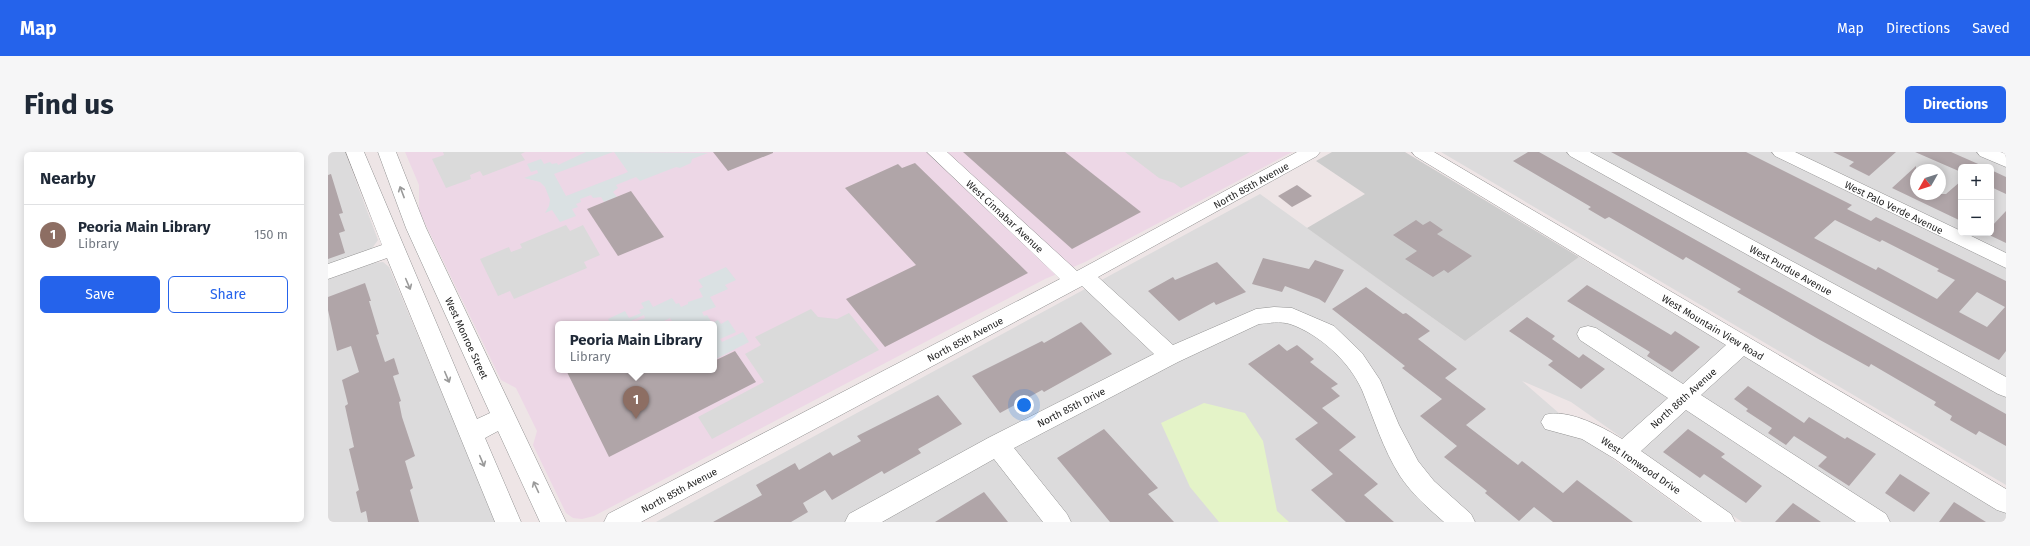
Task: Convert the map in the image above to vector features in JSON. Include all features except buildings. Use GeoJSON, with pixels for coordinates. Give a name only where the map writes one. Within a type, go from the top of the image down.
{"type":"FeatureCollection","features":[{"type":"Feature","properties":{"kind":"street"},"geometry":{"type":"LineString","coordinates":[[387,152],[357,157],[393,248],[508,522]]}},
{"type":"Feature","properties":{"kind":"street","name":"West Monroe Street"},"geometry":{"type":"LineString","coordinates":[[387,152],[416,228],[553,522]]}},
{"type":"Feature","properties":{"kind":"street","name":"West Cinnabar Avenue"},"geometry":{"type":"LineString","coordinates":[[936,152],[1170,356]]}},
{"type":"Feature","properties":{"kind":"street","name":"North 85th Avenue"},"geometry":{"type":"LineString","coordinates":[[617,522],[1079,278],[1311,152]]}},
{"type":"Feature","properties":{"kind":"street","name":"West Mountain View Road"},"geometry":{"type":"LineString","coordinates":[[1421,152],[2006,502]]}},
{"type":"Feature","properties":{"kind":"street","name":"West Purdue Avenue"},"geometry":{"type":"LineString","coordinates":[[1576,152],[2006,388]]}},
{"type":"Feature","properties":{"kind":"street","name":"West Palo Verde Avenue"},"geometry":{"type":"LineString","coordinates":[[1781,152],[2006,261]]}},
{"type":"Feature","properties":{"kind":"street"},"geometry":{"type":"LineString","coordinates":[[1986,152],[2006,160]]}},
{"type":"Feature","properties":{"kind":"street"},"geometry":{"type":"LineString","coordinates":[[328,272],[393,248],[416,228]]}},
{"type":"Feature","properties":{"kind":"street"},"geometry":{"type":"LineString","coordinates":[[393,248],[426,249]]}},
{"type":"Feature","properties":{"kind":"street","name":"North 85th Drive"},"geometry":{"type":"LineString","coordinates":[[858,522],[997,445],[1170,356],[1256,317],[1292,316],[1326,332],[1354,359],[1372,386],[1387,426],[1409,468],[1425,489],[1462,522]]}},
{"type":"Feature","properties":{"kind":"street"},"geometry":{"type":"LineString","coordinates":[[432,341],[462,327]]}},
{"type":"Feature","properties":{"kind":"street"},"geometry":{"type":"LineString","coordinates":[[1588,334],[1877,522]]}},
{"type":"Feature","properties":{"kind":"street","name":"North 86th Avenue"},"geometry":{"type":"LineString","coordinates":[[1624,452],[1742,344]]}},
{"type":"Feature","properties":{"kind":"street"},"geometry":{"type":"LineString","coordinates":[[470,434],[504,417]]}},
{"type":"Feature","properties":{"kind":"street","name":"West Ironwood Drive"},"geometry":{"type":"LineString","coordinates":[[1553,422],[1589,431],[1624,452],[1722,522]]}},
{"type":"Feature","properties":{"kind":"street"},"geometry":{"type":"LineString","coordinates":[[997,445],[1058,522]]}},
{"type":"Feature","properties":{"kind":"shaded area"},"geometry":{"type":"Polygon","coordinates":[[[328,152],[345,152],[378,240],[370,251],[328,268],[328,152]]]}},
{"type":"Feature","properties":{"kind":"shaded area"},"geometry":{"type":"Polygon","coordinates":[[[405,152],[1292,152],[1085,262],[1045,279],[594,516],[582,519],[573,518],[566,513],[533,445],[537,431],[516,388],[501,380],[419,211],[419,185],[405,152]]]}},
{"type":"Feature","properties":{"kind":"shaded area"},"geometry":{"type":"Polygon","coordinates":[[[443,152],[525,152],[521,154],[525,160],[483,176],[480,171],[470,175],[471,179],[446,188],[432,159],[444,155],[443,152]]]}},
{"type":"Feature","properties":{"kind":"shaded area"},"geometry":{"type":"Polygon","coordinates":[[[586,152],[613,152],[554,174],[566,196],[628,172],[614,152],[708,153],[692,159],[691,163],[680,168],[676,167],[640,181],[636,177],[616,185],[618,188],[613,192],[617,197],[604,202],[601,197],[593,198],[591,195],[580,199],[581,202],[576,204],[578,207],[572,209],[576,216],[560,222],[552,210],[545,213],[549,206],[550,200],[545,187],[540,182],[524,178],[538,173],[537,170],[531,172],[527,164],[541,159],[544,164],[550,162],[552,164],[557,163],[558,165],[586,152]]]}},
{"type":"Feature","properties":{"kind":"shaded area"},"geometry":{"type":"Polygon","coordinates":[[[1125,152],[1250,152],[1181,188],[1174,183],[1159,178],[1125,152]]]}},
{"type":"Feature","properties":{"kind":"shaded area"},"geometry":{"type":"Polygon","coordinates":[[[1332,152],[1405,152],[1579,257],[1465,341],[1307,228],[1365,194],[1316,161],[1332,152]]]}},
{"type":"Feature","properties":{"kind":"shaded area"},"geometry":{"type":"Polygon","coordinates":[[[1441,152],[2006,152],[2006,485],[1441,152]]]}},
{"type":"Feature","properties":{"kind":"shaded area"},"geometry":{"type":"Polygon","coordinates":[[[1260,194],[1465,341],[1579,257],[2006,513],[2006,522],[1742,522],[1571,402],[1522,381],[1606,454],[1700,522],[656,522],[1260,194]]]}},
{"type":"Feature","properties":{"kind":"shaded area"},"geometry":{"type":"Polygon","coordinates":[[[566,225],[570,231],[583,225],[600,255],[584,262],[587,268],[514,299],[510,291],[498,296],[480,259],[509,247],[511,252],[522,248],[520,244],[566,225]]]}},
{"type":"Feature","properties":{"kind":"shaded area"},"geometry":{"type":"Polygon","coordinates":[[[383,262],[389,267],[496,522],[328,522],[328,279],[372,263],[383,262]]]}},
{"type":"Feature","properties":{"kind":"shaded area"},"geometry":{"type":"Polygon","coordinates":[[[726,267],[736,280],[725,285],[728,289],[710,297],[716,307],[702,312],[704,316],[707,315],[711,321],[672,321],[670,318],[664,321],[637,321],[645,318],[644,315],[631,321],[609,321],[608,319],[625,311],[629,318],[641,313],[639,310],[644,308],[641,303],[649,300],[653,307],[672,298],[676,304],[679,303],[681,307],[688,304],[688,302],[703,297],[699,289],[703,287],[698,280],[726,267]]]}},
{"type":"Feature","properties":{"kind":"shaded area"},"geometry":{"type":"Polygon","coordinates":[[[811,309],[818,317],[837,319],[849,313],[879,350],[712,439],[698,417],[764,382],[745,354],[761,345],[755,337],[811,309]]]}},
{"type":"Feature","properties":{"kind":"shaded area"},"geometry":{"type":"Polygon","coordinates":[[[718,320],[721,324],[728,320],[736,332],[720,339],[722,342],[743,332],[749,342],[717,358],[716,321],[718,320]]]}},
{"type":"Feature","properties":{"kind":"green space"},"geometry":{"type":"Polygon","coordinates":[[[1204,403],[1245,413],[1263,441],[1277,511],[1289,522],[1219,522],[1190,487],[1161,423],[1204,403]]]}},
{"type":"Feature","properties":{"kind":"place","name":"Peoria Main Library"},"geometry":{"type":"Point","coordinates":[636,419]}}]}
